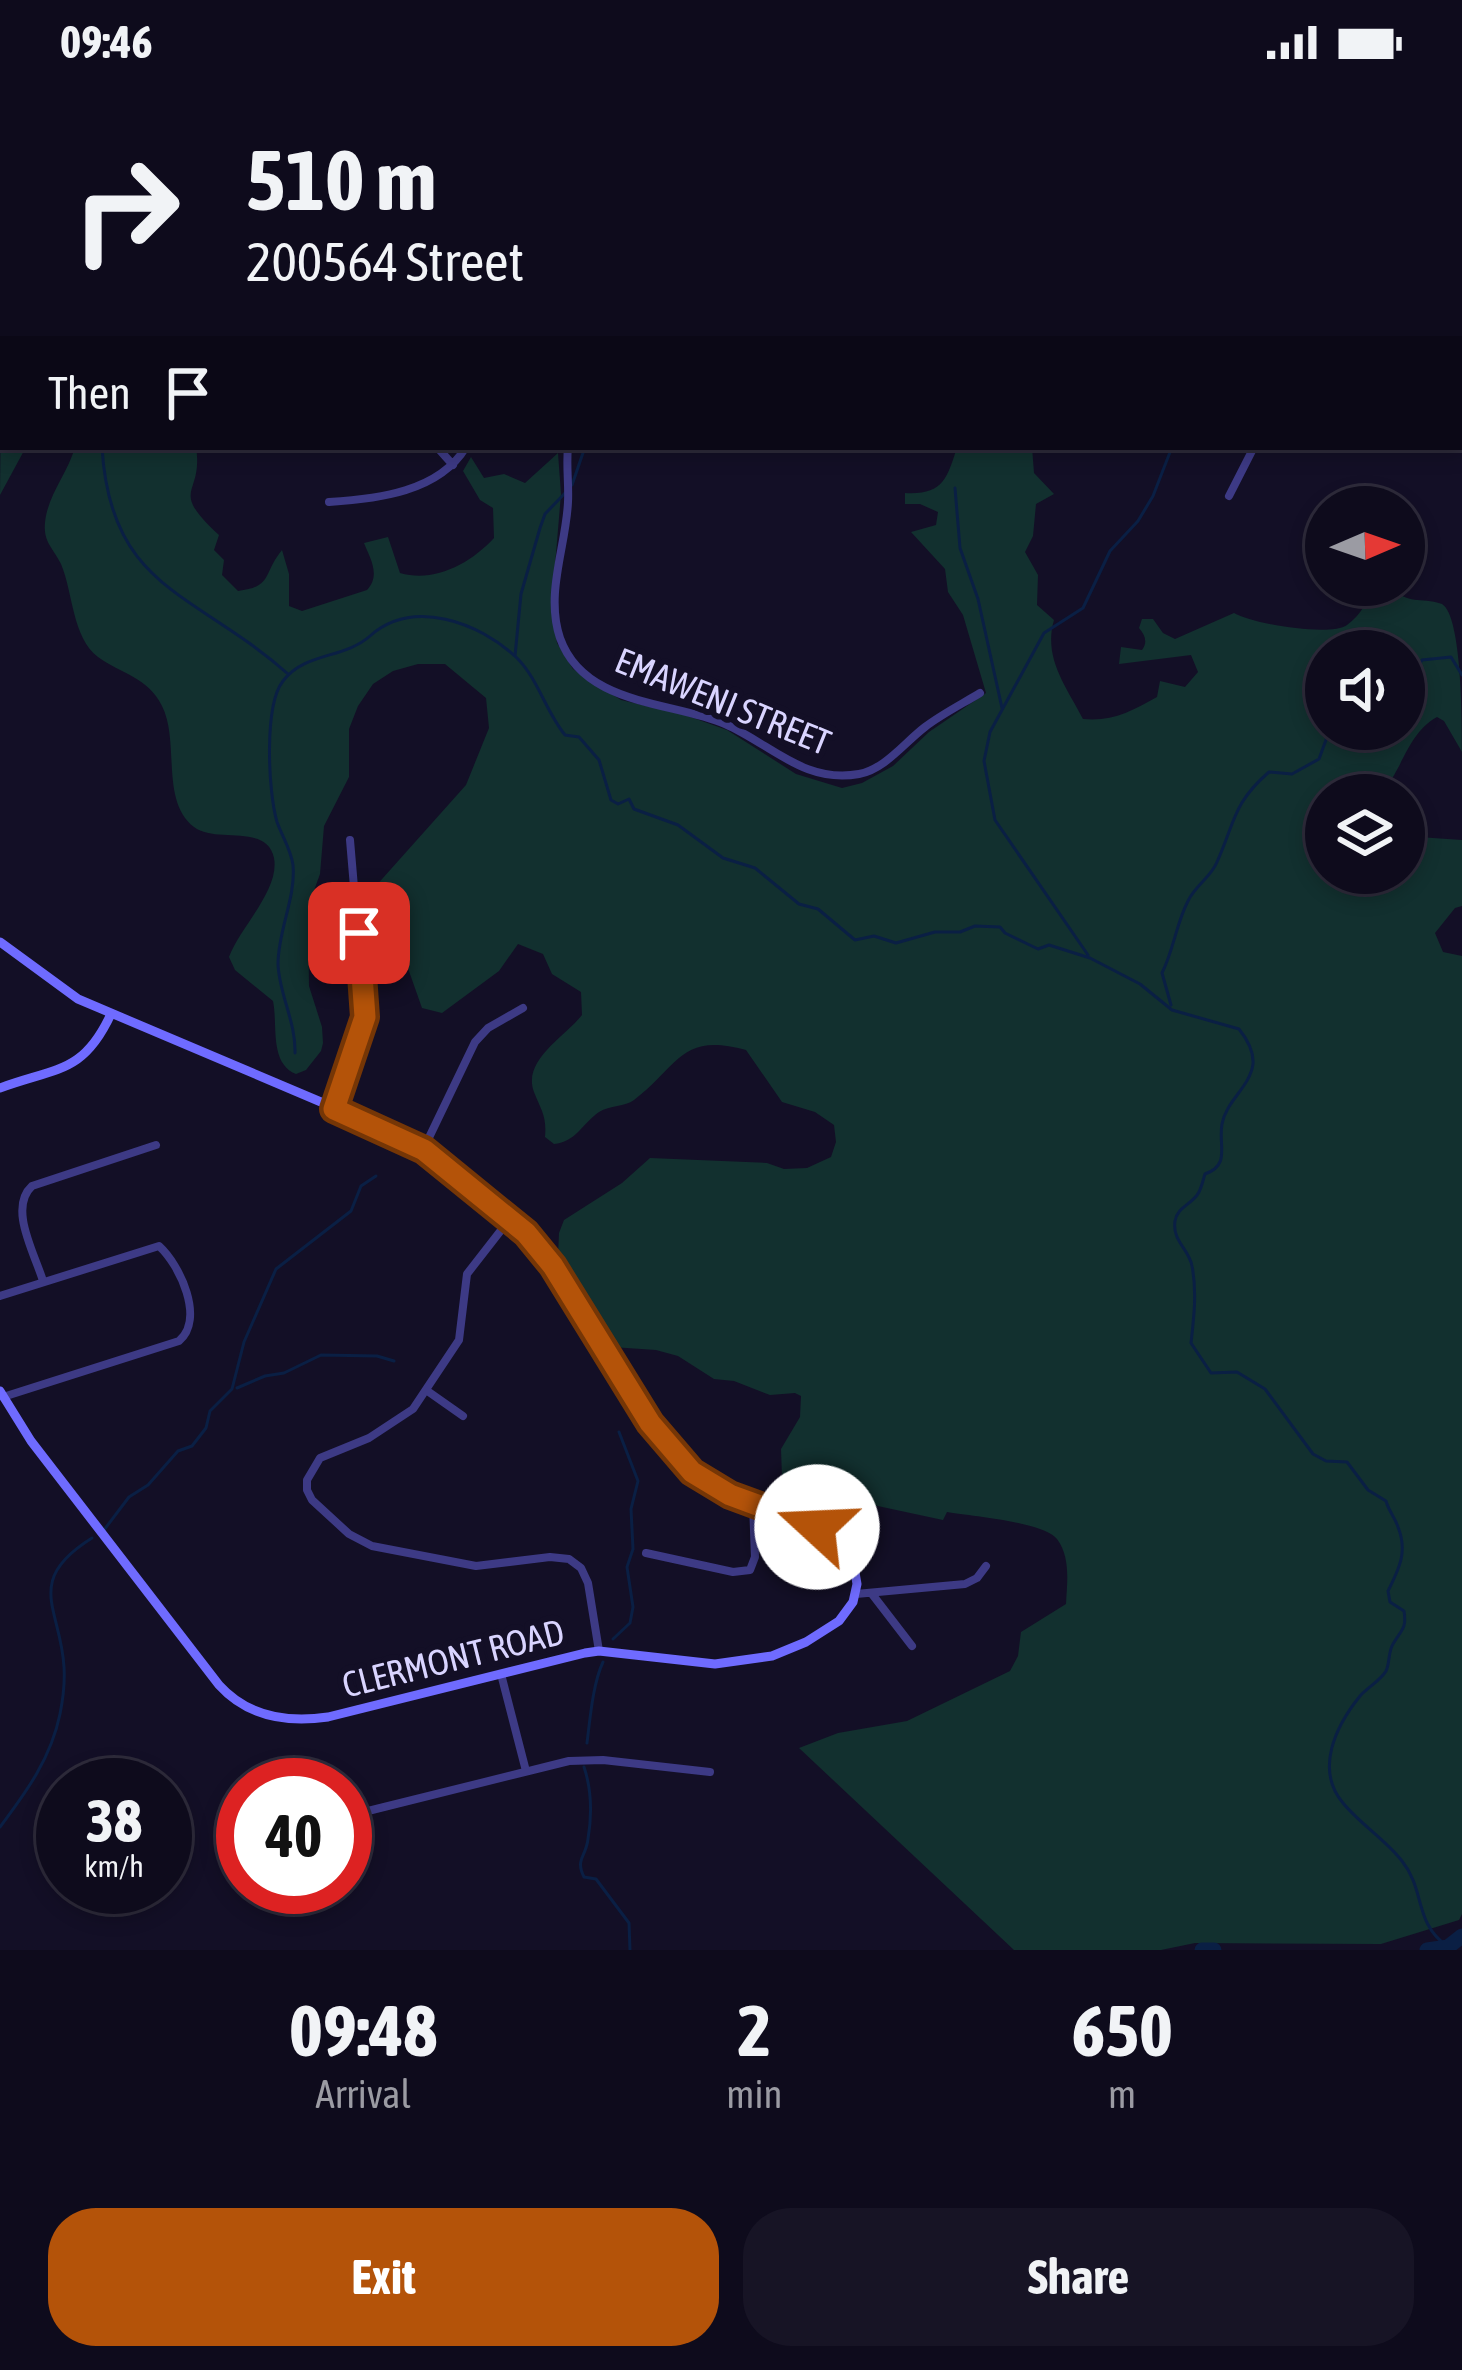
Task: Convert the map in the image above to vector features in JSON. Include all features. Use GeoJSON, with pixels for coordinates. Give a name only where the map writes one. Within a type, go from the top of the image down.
{"type":"FeatureCollection","features":[{"type":"Feature","properties":{"kind":"street"},"geometry":{"type":"LineString","coordinates":[[440,450],[453,465]]}},
{"type":"Feature","properties":{"kind":"street"},"geometry":{"type":"LineString","coordinates":[[329,502],[400,492],[426,482],[453,465],[464,450]]}},
{"type":"Feature","properties":{"kind":"street","name":"EMAWENI STREET"},"geometry":{"type":"LineString","coordinates":[[568,450],[568,498],[556,575],[559,634],[582,670],[629,698],[718,722],[801,768],[830,776],[878,767],[931,723],[980,693]]}},
{"type":"Feature","properties":{"kind":"street"},"geometry":{"type":"LineString","coordinates":[[1229,496],[1252,450]]}},
{"type":"Feature","properties":{"kind":"street"},"geometry":{"type":"LineString","coordinates":[[334,1109],[365,1017],[350,840]]}},
{"type":"Feature","properties":{"kind":"street"},"geometry":{"type":"LineString","coordinates":[[0,942],[62,989],[111,1014],[424,1150],[511,1218],[553,1266],[663,1440],[700,1479],[838,1538],[854,1561],[856,1594],[965,1584],[986,1566]]}},
{"type":"Feature","properties":{"kind":"street"},"geometry":{"type":"LineString","coordinates":[[424,1150],[475,1042],[488,1028],[524,1008]]}},
{"type":"Feature","properties":{"kind":"street"},"geometry":{"type":"LineString","coordinates":[[0,1088],[86,1055],[111,1014]]}},
{"type":"Feature","properties":{"kind":"street"},"geometry":{"type":"LineString","coordinates":[[43,1281],[21,1211],[24,1192],[75,1170],[156,1145]]}},
{"type":"Feature","properties":{"kind":"street"},"geometry":{"type":"LineString","coordinates":[[511,1218],[466,1274],[459,1340],[426,1390],[400,1419],[369,1438],[320,1457],[307,1480],[309,1495],[355,1539],[372,1546],[476,1566],[550,1557],[574,1562],[588,1583],[599,1651]]}},
{"type":"Feature","properties":{"kind":"street"},"geometry":{"type":"LineString","coordinates":[[0,1297],[159,1246],[175,1264],[191,1314],[191,1328],[179,1340],[2,1394]]}},
{"type":"Feature","properties":{"kind":"street"},"geometry":{"type":"LineString","coordinates":[[426,1390],[463,1416]]}},
{"type":"Feature","properties":{"kind":"street","name":"CLERMONT ROAD"},"geometry":{"type":"LineString","coordinates":[[2,1394],[31,1441],[219,1685],[250,1710],[284,1718],[316,1719],[599,1651],[715,1664],[772,1656],[839,1621],[856,1594]]}},
{"type":"Feature","properties":{"kind":"street"},"geometry":{"type":"LineString","coordinates":[[646,1553],[733,1572],[750,1570],[755,1546],[753,1504]]}},
{"type":"Feature","properties":{"kind":"street"},"geometry":{"type":"LineString","coordinates":[[872,1593],[912,1646]]}},
{"type":"Feature","properties":{"kind":"street"},"geometry":{"type":"LineString","coordinates":[[500,1673],[526,1771]]}},
{"type":"Feature","properties":{"kind":"street"},"geometry":{"type":"LineString","coordinates":[[372,1810],[585,1760],[710,1772]]}},
{"type":"Feature","properties":{"kind":"green space"},"geometry":{"type":"Polygon","coordinates":[[[0,450],[24,450],[0,495],[0,450]]]}},
{"type":"Feature","properties":{"kind":"green space"},"geometry":{"type":"Polygon","coordinates":[[[74,450],[196,450],[191,499],[219,535],[214,550],[224,560],[222,575],[238,591],[257,586],[282,550],[289,574],[289,606],[302,611],[367,590],[374,572],[364,543],[388,537],[400,573],[426,575],[463,563],[494,538],[493,508],[480,500],[463,471],[471,457],[484,478],[504,474],[525,483],[558,453],[561,494],[552,601],[557,643],[573,669],[621,700],[727,730],[796,774],[842,788],[893,766],[929,732],[986,693],[963,615],[948,592],[945,569],[911,532],[936,525],[938,512],[905,504],[905,493],[927,491],[941,483],[956,450],[1032,450],[1034,473],[1054,494],[1036,504],[1033,536],[1025,552],[1038,575],[1037,605],[1054,620],[1052,647],[1058,671],[1083,719],[1130,711],[1157,697],[1160,681],[1185,687],[1198,672],[1191,655],[1119,664],[1121,647],[1144,647],[1139,628],[1142,619],[1153,619],[1163,633],[1175,639],[1234,613],[1291,628],[1325,630],[1305,630],[1305,750],[1407,750],[1395,774],[1305,774],[1305,894],[1425,894],[1425,837],[1462,840],[1462,906],[1435,933],[1443,952],[1462,956],[1459,1920],[1381,1944],[1195,1943],[1161,1950],[1014,1950],[799,1748],[838,1733],[907,1721],[1010,1671],[1018,1656],[1021,1632],[1066,1604],[1067,1571],[1061,1546],[1038,1528],[989,1518],[947,1512],[943,1520],[859,1502],[845,1525],[783,1505],[781,1449],[800,1417],[801,1396],[770,1395],[714,1379],[678,1356],[656,1350],[612,1347],[558,1256],[559,1233],[564,1220],[622,1183],[650,1158],[807,1168],[831,1157],[834,1125],[815,1112],[782,1102],[746,1050],[707,1045],[682,1056],[634,1100],[599,1112],[573,1136],[554,1144],[545,1137],[532,1080],[539,1059],[582,1015],[581,992],[552,974],[543,954],[518,944],[499,971],[442,1013],[422,1008],[392,923],[366,897],[466,785],[489,728],[486,698],[445,664],[418,664],[393,671],[373,684],[349,729],[349,777],[324,826],[320,874],[308,907],[309,986],[323,1043],[306,1070],[296,1074],[287,1069],[278,1052],[273,1001],[235,970],[229,957],[271,883],[274,858],[262,841],[203,832],[184,816],[174,787],[162,706],[149,688],[98,657],[83,638],[61,564],[47,540],[47,513],[74,450]]]}},
{"type":"Feature","properties":{"kind":"green space"},"geometry":{"type":"Polygon","coordinates":[[[1442,604],[1449,613],[1457,648],[1462,752],[1444,721],[1437,717],[1427,724],[1425,630],[1325,630],[1347,625],[1364,606],[1442,604]]]}},
{"type":"Feature","properties":{"kind":"waterway"},"geometry":{"type":"LineString","coordinates":[[102,450],[109,494],[122,531],[140,560],[191,604],[288,674]]}},
{"type":"Feature","properties":{"kind":"waterway"},"geometry":{"type":"LineString","coordinates":[[572,485],[584,450]]}},
{"type":"Feature","properties":{"kind":"waterway"},"geometry":{"type":"LineString","coordinates":[[1088,955],[995,820],[984,761],[990,732],[1044,633],[1083,608],[1110,551],[1153,496],[1171,450]]}},
{"type":"Feature","properties":{"kind":"waterway"},"geometry":{"type":"LineString","coordinates":[[955,488],[960,548],[978,599],[1002,708]]}},
{"type":"Feature","properties":{"kind":"waterway"},"geometry":{"type":"LineString","coordinates":[[515,656],[521,594],[540,528],[545,514],[566,492]]}},
{"type":"Feature","properties":{"kind":"waterway"},"geometry":{"type":"LineString","coordinates":[[295,1053],[278,964],[293,877],[271,790],[270,728],[277,693],[302,665],[349,649],[387,625],[425,617],[465,625],[517,658],[565,735],[579,737],[599,760],[611,800],[618,804],[629,799],[634,809],[678,825],[723,858],[755,868],[855,940],[874,936],[896,943],[935,932],[1000,927],[1038,949],[1049,945],[1090,958],[1140,984],[1172,1010],[1239,1029],[1251,1050],[1251,1072],[1224,1116],[1221,1160],[1205,1174],[1199,1192],[1175,1221],[1194,1275],[1191,1343],[1211,1373],[1237,1372],[1265,1389],[1313,1454],[1326,1461],[1347,1462],[1368,1490],[1386,1501],[1397,1523],[1402,1552],[1388,1591],[1390,1602],[1404,1611],[1404,1626],[1391,1647],[1386,1671],[1360,1696],[1336,1735],[1330,1777],[1343,1803],[1402,1861],[1429,1927],[1448,1947]]}},
{"type":"Feature","properties":{"kind":"waterway"},"geometry":{"type":"LineString","coordinates":[[1425,660],[1451,657],[1462,675]]}},
{"type":"Feature","properties":{"kind":"waterway"},"geometry":{"type":"LineString","coordinates":[[1171,1005],[1162,973],[1191,896],[1214,867],[1241,804],[1269,772],[1292,774],[1319,759],[1322,750]]}},
{"type":"Feature","properties":{"kind":"waterway"},"geometry":{"type":"LineString","coordinates":[[104,1530],[129,1497],[148,1485],[178,1451],[192,1446],[206,1428],[210,1411],[232,1389],[244,1342],[276,1269],[351,1211],[361,1186],[376,1176]]}},
{"type":"Feature","properties":{"kind":"waterway"},"geometry":{"type":"LineString","coordinates":[[237,1388],[321,1355],[394,1361]]}},
{"type":"Feature","properties":{"kind":"waterway"},"geometry":{"type":"LineString","coordinates":[[613,1639],[630,1623],[633,1607],[627,1567],[633,1549],[631,1509],[638,1481],[619,1432]]}},
{"type":"Feature","properties":{"kind":"waterway"},"geometry":{"type":"LineString","coordinates":[[0,1827],[44,1760],[60,1714],[64,1667],[52,1582],[58,1568],[92,1538]]}},
{"type":"Feature","properties":{"kind":"waterway"},"geometry":{"type":"LineString","coordinates":[[587,1743],[603,1662]]}},
{"type":"Feature","properties":{"kind":"waterway"},"geometry":{"type":"LineString","coordinates":[[584,1767],[591,1812],[582,1871],[584,1877],[596,1879],[629,1923],[630,1950]]}},
{"type":"Feature","properties":{"kind":"waterway"},"geometry":{"type":"LineString","coordinates":[[1427,1950],[1448,1947],[1462,1936]]}},
{"type":"Feature","properties":{"kind":"waterway"},"geometry":{"type":"LineString","coordinates":[[1202,1950],[1214,1950]]}},
{"type":"Feature","properties":{"kind":"route"},"geometry":{"type":"LineString","coordinates":[[359,933],[365,1017],[334,1109],[424,1150],[541,1248],[650,1423],[692,1472],[730,1495],[817,1527]]}}]}
